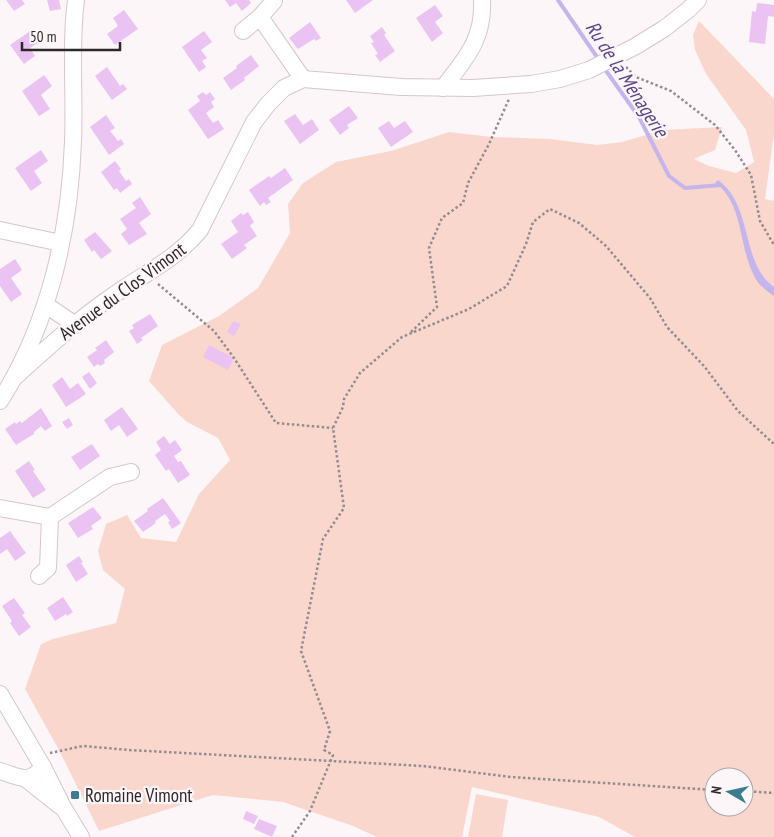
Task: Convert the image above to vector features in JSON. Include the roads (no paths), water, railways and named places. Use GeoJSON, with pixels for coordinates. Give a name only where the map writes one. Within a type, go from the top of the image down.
{"type":"FeatureCollection","features":[{"type":"Feature","properties":{"kind":"street","name":"Avenue du Clos Vimont"},"geometry":{"type":"LineString","coordinates":[[0,401],[16,376],[46,306],[68,208],[73,142],[76,0]]}},
{"type":"Feature","properties":{"kind":"street"},"geometry":{"type":"LineString","coordinates":[[443,88],[464,60],[479,35],[482,21],[482,0]]}},
{"type":"Feature","properties":{"kind":"street"},"geometry":{"type":"LineString","coordinates":[[243,31],[260,17],[274,1]]}},
{"type":"Feature","properties":{"kind":"street"},"geometry":{"type":"LineString","coordinates":[[260,17],[303,79],[401,87],[473,88],[515,86],[560,79],[589,70],[613,59],[665,28],[693,5]]}},
{"type":"Feature","properties":{"kind":"street","name":"Avenue du Clos Vimont"},"geometry":{"type":"LineString","coordinates":[[16,376],[74,324],[187,246],[200,230],[254,122],[284,88],[303,79]]}},
{"type":"Feature","properties":{"kind":"street"},"geometry":{"type":"LineString","coordinates":[[0,230],[61,242]]}},
{"type":"Feature","properties":{"kind":"street"},"geometry":{"type":"LineString","coordinates":[[46,306],[74,324]]}},
{"type":"Feature","properties":{"kind":"street"},"geometry":{"type":"LineString","coordinates":[[0,508],[50,517],[110,477],[132,472]]}},
{"type":"Feature","properties":{"kind":"street"},"geometry":{"type":"LineString","coordinates":[[39,576],[48,568],[50,517]]}},
{"type":"Feature","properties":{"kind":"street"},"geometry":{"type":"LineString","coordinates":[[0,694],[40,760],[64,809],[81,837]]}},
{"type":"Feature","properties":{"kind":"street"},"geometry":{"type":"LineString","coordinates":[[26,779],[34,777],[40,760]]}},
{"type":"Feature","properties":{"kind":"street"},"geometry":{"type":"LineString","coordinates":[[0,771],[26,779],[64,809]]}},
{"type":"Feature","properties":{"kind":"waterway","name":"Ru de la Ménagerie"},"geometry":{"type":"LineString","coordinates":[[558,0],[599,60]]}},
{"type":"Feature","properties":{"kind":"waterway","name":"Ru de la Ménagerie"},"geometry":{"type":"LineString","coordinates":[[604,68],[639,117],[669,176],[685,188],[721,185]]}},
{"type":"Feature","properties":{"kind":"place","name":"Romaine Vimont"},"geometry":{"type":"Point","coordinates":[75,795]}}]}
